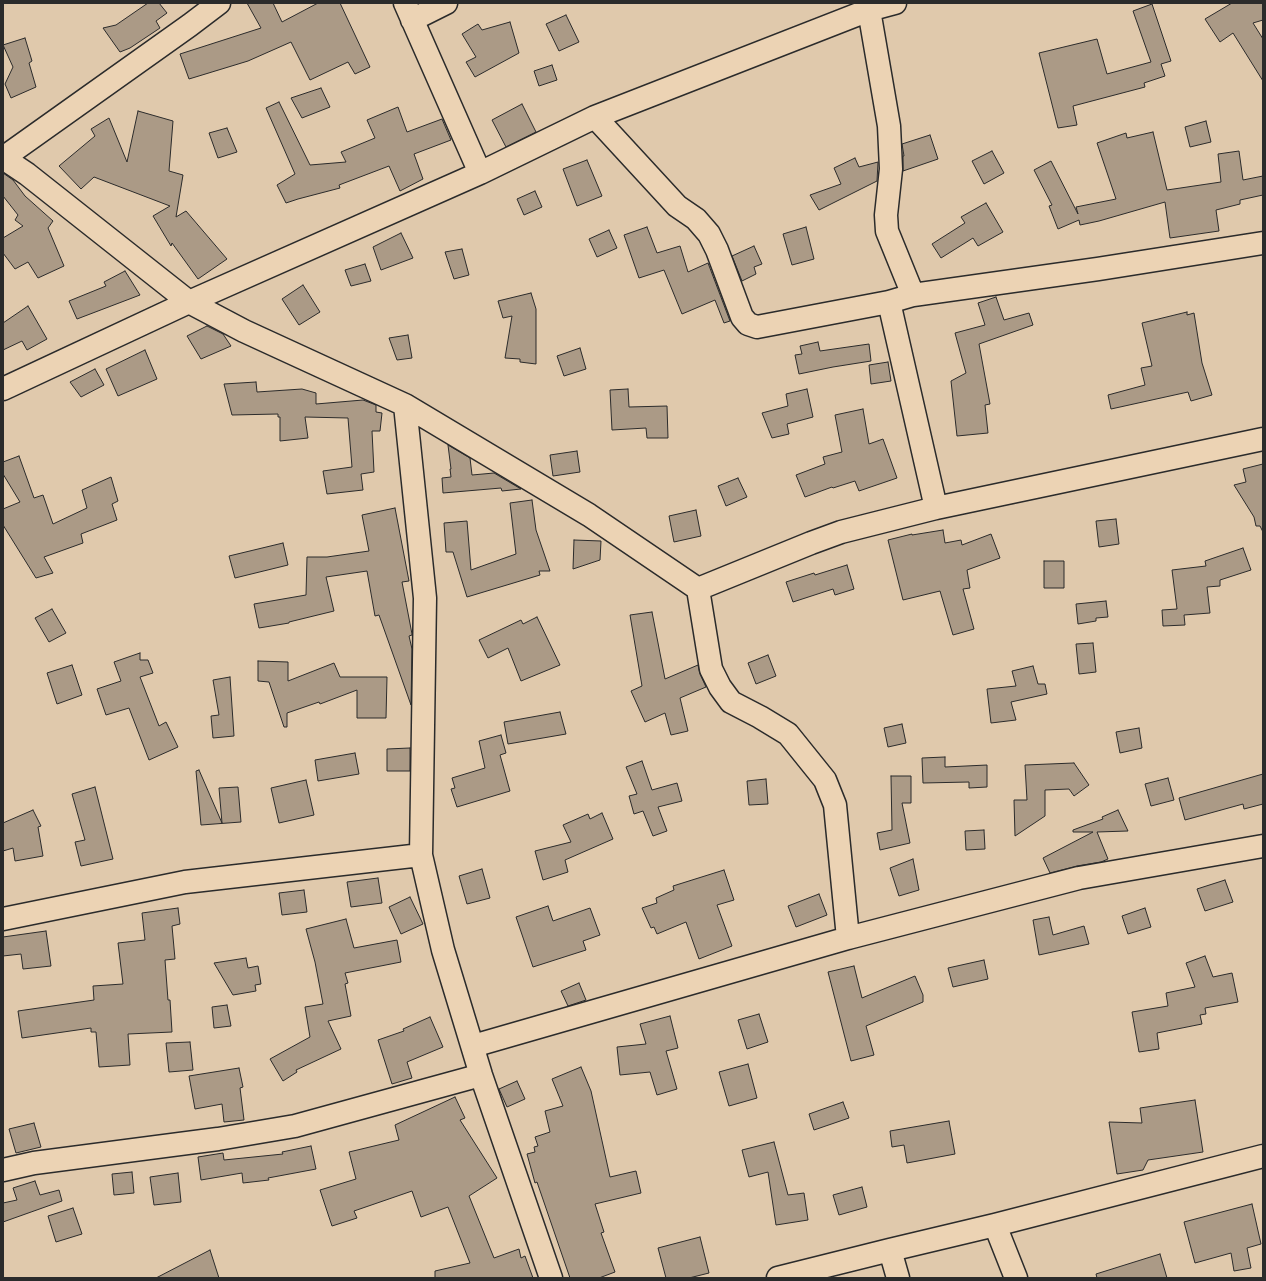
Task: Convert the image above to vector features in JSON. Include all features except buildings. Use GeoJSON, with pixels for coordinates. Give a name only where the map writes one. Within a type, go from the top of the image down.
{"type":"FeatureCollection","features":[{"type":"Feature","properties":{"kind":"street"},"geometry":{"type":"LineString","coordinates":[[219,3],[190,26],[3,158],[27,174],[189,302],[244,331],[405,405],[589,515],[698,589],[711,669],[720,687],[731,702],[788,734],[825,780],[834,805],[848,938]]}},
{"type":"Feature","properties":{"kind":"street"},"geometry":{"type":"LineString","coordinates":[[446,3],[408,11],[480,173]]}},
{"type":"Feature","properties":{"kind":"street"},"geometry":{"type":"LineString","coordinates":[[3,389],[189,302],[480,173],[595,117],[867,7],[895,3]]}},
{"type":"Feature","properties":{"kind":"street"},"geometry":{"type":"LineString","coordinates":[[867,7],[889,126],[891,169],[886,215],[888,231],[912,295]]}},
{"type":"Feature","properties":{"kind":"street"},"geometry":{"type":"LineString","coordinates":[[595,117],[677,206],[696,219],[709,234],[717,250],[742,317],[748,324],[757,327],[889,302],[912,295],[1098,269],[1263,243]]}},
{"type":"Feature","properties":{"kind":"street"},"geometry":{"type":"LineString","coordinates":[[889,302],[936,508]]}},
{"type":"Feature","properties":{"kind":"street"},"geometry":{"type":"LineString","coordinates":[[405,405],[425,598],[421,854],[444,950],[481,1075],[551,1278]]}},
{"type":"Feature","properties":{"kind":"street"},"geometry":{"type":"LineString","coordinates":[[698,589],[841,532],[936,508],[1263,439]]}},
{"type":"Feature","properties":{"kind":"street"},"geometry":{"type":"LineString","coordinates":[[473,1046],[848,938],[1079,878],[1263,846]]}},
{"type":"Feature","properties":{"kind":"street"},"geometry":{"type":"LineString","coordinates":[[3,919],[185,882],[421,854]]}},
{"type":"Feature","properties":{"kind":"street"},"geometry":{"type":"LineString","coordinates":[[3,1170],[34,1163],[218,1139],[295,1126],[481,1075]]}},
{"type":"Feature","properties":{"kind":"street"},"geometry":{"type":"LineString","coordinates":[[778,1278],[995,1225],[1263,1156]]}},
{"type":"Feature","properties":{"kind":"street"},"geometry":{"type":"LineString","coordinates":[[995,1225],[1016,1278]]}},
{"type":"Feature","properties":{"kind":"street"},"geometry":{"type":"LineString","coordinates":[[890,1250],[898,1278]]}}]}
